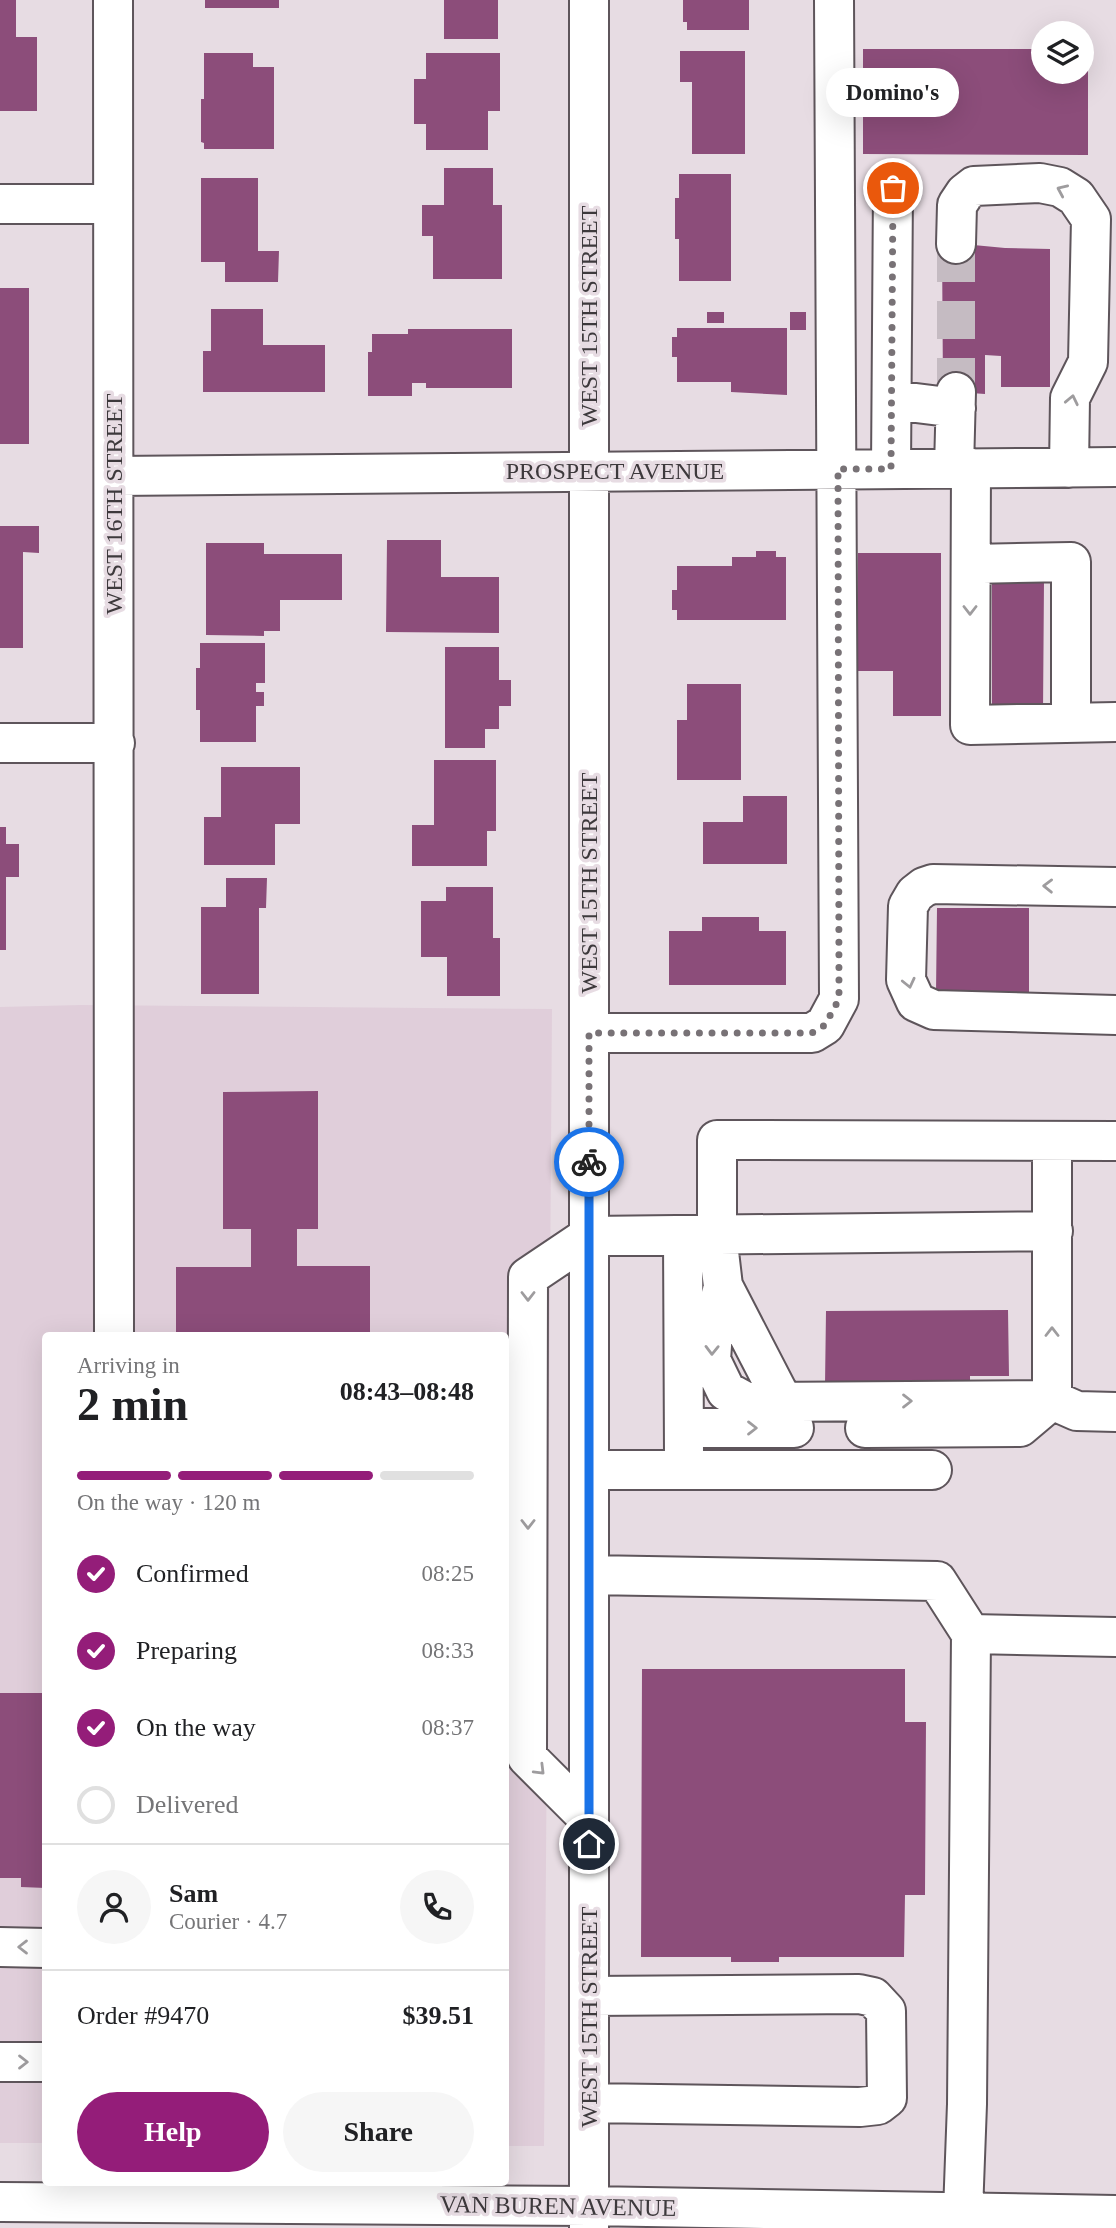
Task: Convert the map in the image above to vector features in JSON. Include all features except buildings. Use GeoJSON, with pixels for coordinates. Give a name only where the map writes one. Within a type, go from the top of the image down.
{"type":"FeatureCollection","features":[{"type":"Feature","properties":{"kind":"street","name":"WEST 16TH STREET"},"geometry":{"type":"LineString","coordinates":[[113,0],[114,1332]]}},
{"type":"Feature","properties":{"kind":"street","name":"WEST 15TH STREET"},"geometry":{"type":"LineString","coordinates":[[589,0],[589,2217]]}},
{"type":"Feature","properties":{"kind":"street"},"geometry":{"type":"LineString","coordinates":[[589,1033],[812,1033],[825,1025],[839,999],[834,0]]}},
{"type":"Feature","properties":{"kind":"street"},"geometry":{"type":"LineString","coordinates":[[956,244],[957,205],[974,186],[1040,183],[1060,187],[1076,197],[1091,219],[1088,362],[1070,398],[1069,468]]}},
{"type":"Feature","properties":{"kind":"street"},"geometry":{"type":"LineString","coordinates":[[891,469],[893,188]]}},
{"type":"Feature","properties":{"kind":"street"},"geometry":{"type":"LineString","coordinates":[[0,204],[114,204]]}},
{"type":"Feature","properties":{"kind":"street"},"geometry":{"type":"LineString","coordinates":[[891,400],[956,400],[971,564],[970,725],[1116,722]]}},
{"type":"Feature","properties":{"kind":"street","name":"PROSPECT AVENUE"},"geometry":{"type":"LineString","coordinates":[[114,476],[1116,467]]}},
{"type":"Feature","properties":{"kind":"street"},"geometry":{"type":"LineString","coordinates":[[971,564],[1071,562],[1071,723]]}},
{"type":"Feature","properties":{"kind":"street"},"geometry":{"type":"LineString","coordinates":[[0,743],[115,743]]}},
{"type":"Feature","properties":{"kind":"street"},"geometry":{"type":"LineString","coordinates":[[1116,887],[933,884],[924,887],[915,894],[908,906],[906,980],[916,1002],[934,1010],[1116,1015]]}},
{"type":"Feature","properties":{"kind":"street"},"geometry":{"type":"LineString","coordinates":[[684,1471],[684,1428],[700,1235],[717,1140],[1116,1141]]}},
{"type":"Feature","properties":{"kind":"street"},"geometry":{"type":"LineString","coordinates":[[684,1428],[1020,1427],[1052,1400],[1052,1141]]}},
{"type":"Feature","properties":{"kind":"street"},"geometry":{"type":"LineString","coordinates":[[589,1819],[527,1757],[528,1277],[589,1236],[1053,1231]]}},
{"type":"Feature","properties":{"kind":"street"},"geometry":{"type":"LineString","coordinates":[[700,1235],[723,1286],[713,1331],[711,1360],[726,1391],[746,1402],[1052,1400],[1076,1411],[1116,1412]]}},
{"type":"Feature","properties":{"kind":"street"},"geometry":{"type":"LineString","coordinates":[[589,1470],[932,1470]]}},
{"type":"Feature","properties":{"kind":"street"},"geometry":{"type":"LineString","coordinates":[[589,1575],[937,1581],[971,1634],[968,2104],[962,2212]]}},
{"type":"Feature","properties":{"kind":"street"},"geometry":{"type":"LineString","coordinates":[[971,1634],[1116,1637]]}},
{"type":"Feature","properties":{"kind":"street"},"geometry":{"type":"LineString","coordinates":[[0,1947],[42,1948]]}},
{"type":"Feature","properties":{"kind":"street"},"geometry":{"type":"LineString","coordinates":[[589,1996],[859,1994],[873,1997],[886,2011],[887,2098],[878,2105],[860,2107],[589,2103]]}},
{"type":"Feature","properties":{"kind":"street"},"geometry":{"type":"LineString","coordinates":[[0,2062],[42,2062]]}},
{"type":"Feature","properties":{"kind":"street","name":"VAN BUREN AVENUE"},"geometry":{"type":"LineString","coordinates":[[0,2202],[261,2205],[589,2217],[962,2212],[1116,2215]]}},
{"type":"Feature","properties":{"kind":"shaded area"},"geometry":{"type":"Polygon","coordinates":[[[81,1005],[552,1009],[544,2146],[509,2146],[509,1332],[42,1332],[42,2143],[0,2143],[0,1007],[81,1005]]]}},
{"type":"Feature","properties":{"kind":"tunnel"},"geometry":{"type":"LineString","coordinates":[[956,244],[956,392]]}},
{"type":"Feature","properties":{"kind":"way so far"},"geometry":{"type":"LineString","coordinates":[[589,1162],[589,1033],[812,1033],[825,1025],[839,999],[838,469],[891,469],[893,188]]}},
{"type":"Feature","properties":{"kind":"place","name":"Domino's"},"geometry":{"type":"Point","coordinates":[893,188]}},
{"type":"Feature","properties":{"kind":"route"},"geometry":{"type":"LineString","coordinates":[[589,1162],[589,1844]]}}]}
